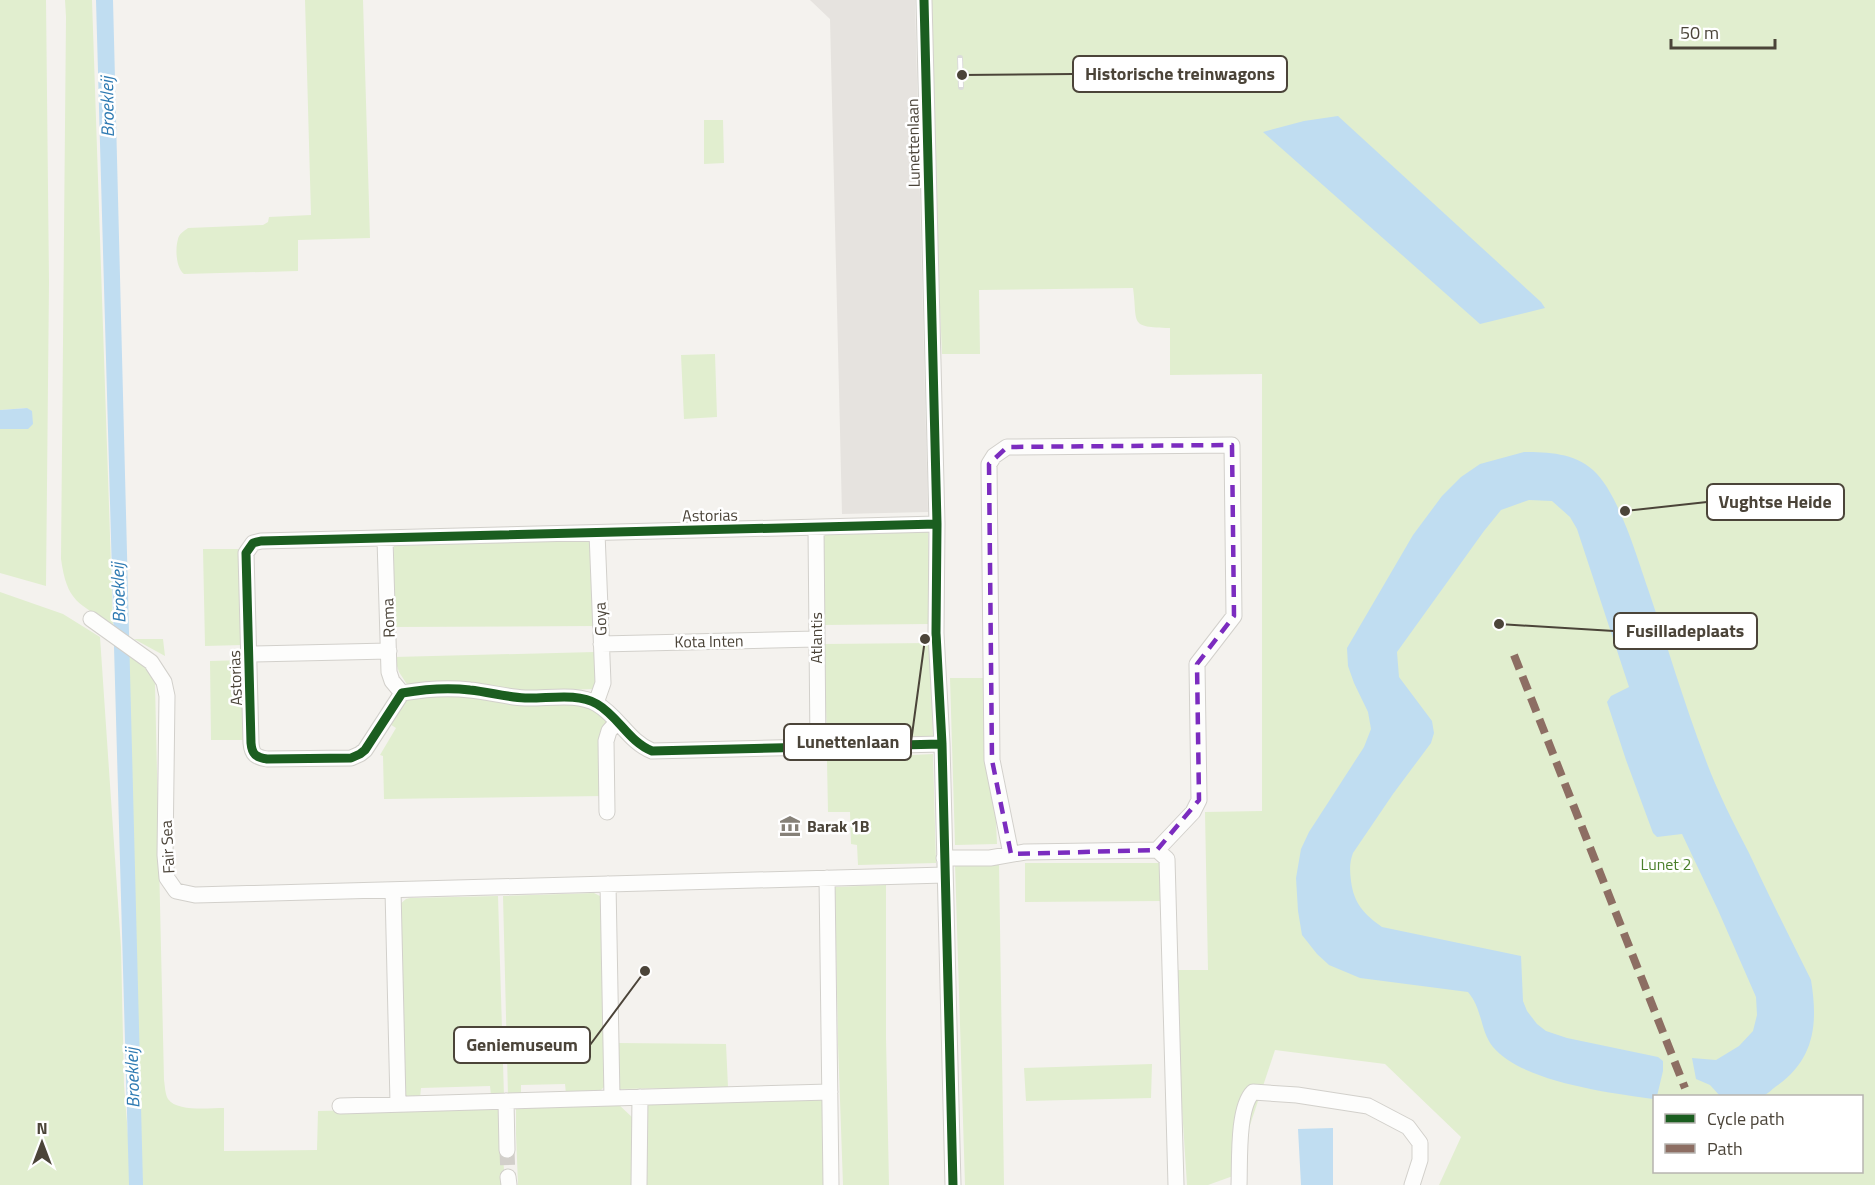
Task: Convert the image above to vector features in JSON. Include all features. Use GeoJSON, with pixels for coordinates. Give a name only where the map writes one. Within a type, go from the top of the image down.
{"type":"FeatureCollection","features":[{"type":"Feature","properties":{"kind":"street","name":"Lunettenlaan"},"geometry":{"type":"LineString","coordinates":[[924,0],[937,524],[936,633],[942,744],[953,1185]]}},
{"type":"Feature","properties":{"kind":"street"},"geometry":{"type":"LineString","coordinates":[[944,858],[990,858],[1025,852],[1157,849],[1193,812],[1199,800],[1197,664],[1234,616],[1232,445],[1007,447],[994,456],[988,464],[992,760],[1011,854]]}},
{"type":"Feature","properties":{"kind":"street","name":"Astorias"},"geometry":{"type":"LineString","coordinates":[[402,693],[365,750],[351,758],[267,759],[256,757],[252,752],[251,743],[246,553],[253,543],[937,524]]}},
{"type":"Feature","properties":{"kind":"street","name":"Atlantis"},"geometry":{"type":"LineString","coordinates":[[816,528],[818,747]]}},
{"type":"Feature","properties":{"kind":"street","name":"Goya"},"geometry":{"type":"LineString","coordinates":[[596,703],[603,683],[597,533]]}},
{"type":"Feature","properties":{"kind":"street","name":"Roma"},"geometry":{"type":"LineString","coordinates":[[385,539],[389,672],[392,681],[402,693]]}},
{"type":"Feature","properties":{"kind":"street","name":"Fair Sea"},"geometry":{"type":"LineString","coordinates":[[91,619],[151,662],[164,682],[167,696],[165,855],[167,878],[176,891],[195,895],[393,890]]}},
{"type":"Feature","properties":{"kind":"street","name":"Kota Inten"},"geometry":{"type":"LineString","coordinates":[[601,644],[816,639]]}},
{"type":"Feature","properties":{"kind":"street"},"geometry":{"type":"LineString","coordinates":[[249,654],[389,651]]}},
{"type":"Feature","properties":{"kind":"street"},"geometry":{"type":"LineString","coordinates":[[402,693],[450,688],[517,697],[578,698],[596,703],[607,711],[643,748],[652,751],[942,744]]}},
{"type":"Feature","properties":{"kind":"street"},"geometry":{"type":"LineString","coordinates":[[607,812],[606,741],[609,731],[617,722]]}},
{"type":"Feature","properties":{"kind":"street"},"geometry":{"type":"LineString","coordinates":[[1157,849],[1167,859],[1176,1185]]}},
{"type":"Feature","properties":{"kind":"street"},"geometry":{"type":"LineString","coordinates":[[398,1103],[393,890],[945,875]]}},
{"type":"Feature","properties":{"kind":"street"},"geometry":{"type":"LineString","coordinates":[[827,878],[831,1185]]}},
{"type":"Feature","properties":{"kind":"street"},"geometry":{"type":"LineString","coordinates":[[608,884],[612,1098]]}},
{"type":"Feature","properties":{"kind":"street"},"geometry":{"type":"LineString","coordinates":[[340,1106],[830,1092]]}},
{"type":"Feature","properties":{"kind":"street"},"geometry":{"type":"LineString","coordinates":[[1239,1185],[1242,1114],[1253,1092],[1297,1095],[1368,1106],[1408,1127],[1420,1143],[1420,1160],[1412,1185]]}},
{"type":"Feature","properties":{"kind":"street"},"geometry":{"type":"LineString","coordinates":[[639,1185],[640,1098]]}},
{"type":"Feature","properties":{"kind":"street"},"geometry":{"type":"LineString","coordinates":[[506,1101],[507,1150]]}},
{"type":"Feature","properties":{"kind":"highlighted area"},"geometry":{"type":"Polygon","coordinates":[[[1232,445],[1234,616],[1197,664],[1199,800],[1157,850],[1011,854],[992,760],[989,464],[1007,447],[1232,445]]]}},
{"type":"Feature","properties":{"kind":"green space"},"geometry":{"type":"Polygon","coordinates":[[[0,0],[46,0],[49,282],[46,586],[0,573],[0,429],[28,429],[27,408],[0,410],[0,0]]]}},
{"type":"Feature","properties":{"kind":"green space"},"geometry":{"type":"Polygon","coordinates":[[[65,0],[92,0],[113,625],[76,600],[67,584],[61,559],[65,0]]]}},
{"type":"Feature","properties":{"kind":"green space"},"geometry":{"type":"Polygon","coordinates":[[[305,0],[363,0],[370,238],[298,240],[298,271],[184,274],[178,263],[177,248],[179,236],[188,228],[263,225],[268,222],[269,217],[311,215],[305,0]]]}},
{"type":"Feature","properties":{"kind":"green space","name":"Lunet 2"},"geometry":{"type":"Polygon","coordinates":[[[932,0],[1875,0],[1875,1185],[1439,1185],[1461,1137],[1385,1064],[1275,1050],[1233,1176],[1208,1185],[1187,1185],[1176,970],[1208,970],[1205,812],[1262,811],[1262,374],[1170,375],[1170,328],[1147,326],[1138,321],[1133,288],[979,290],[980,354],[942,354],[932,0]]]}},
{"type":"Feature","properties":{"kind":"green space"},"geometry":{"type":"Polygon","coordinates":[[[704,120],[723,120],[724,163],[704,164],[704,120]]]}},
{"type":"Feature","properties":{"kind":"green space"},"geometry":{"type":"Polygon","coordinates":[[[715,354],[717,417],[684,419],[681,355],[715,354]]]}},
{"type":"Feature","properties":{"kind":"green space"},"geometry":{"type":"Polygon","coordinates":[[[928,532],[930,624],[823,625],[823,538],[825,535],[928,532]]]}},
{"type":"Feature","properties":{"kind":"green space"},"geometry":{"type":"Polygon","coordinates":[[[587,539],[591,542],[595,626],[393,627],[394,546],[587,539]]]}},
{"type":"Feature","properties":{"kind":"green space"},"geometry":{"type":"Polygon","coordinates":[[[203,549],[240,549],[243,645],[205,646],[203,549]]]}},
{"type":"Feature","properties":{"kind":"green space"},"geometry":{"type":"Polygon","coordinates":[[[0,592],[63,614],[100,637],[121,947],[124,1085],[132,1185],[0,1185],[0,592]]]}},
{"type":"Feature","properties":{"kind":"green space"},"geometry":{"type":"Polygon","coordinates":[[[134,639],[163,639],[165,656],[134,639]]]}},
{"type":"Feature","properties":{"kind":"green space"},"geometry":{"type":"Polygon","coordinates":[[[931,643],[933,738],[827,739],[824,644],[931,643]]]}},
{"type":"Feature","properties":{"kind":"green space"},"geometry":{"type":"Polygon","coordinates":[[[123,648],[150,669],[155,684],[164,1080],[168,1099],[186,1108],[224,1108],[224,1151],[317,1150],[318,1111],[494,1107],[500,1110],[505,1185],[137,1185],[123,648]]]}},
{"type":"Feature","properties":{"kind":"green space"},"geometry":{"type":"Polygon","coordinates":[[[595,652],[596,689],[530,691],[408,686],[399,672],[394,657],[595,652]]]}},
{"type":"Feature","properties":{"kind":"green space"},"geometry":{"type":"Polygon","coordinates":[[[245,660],[245,740],[211,740],[210,661],[245,660]]]}},
{"type":"Feature","properties":{"kind":"green space"},"geometry":{"type":"Polygon","coordinates":[[[950,678],[990,678],[997,844],[955,845],[950,678]]]}},
{"type":"Feature","properties":{"kind":"green space"},"geometry":{"type":"Polygon","coordinates":[[[426,693],[585,704],[608,720],[604,796],[384,799],[383,756],[380,755],[396,728],[388,723],[403,703],[412,697],[426,693]]]}},
{"type":"Feature","properties":{"kind":"green space"},"geometry":{"type":"Polygon","coordinates":[[[933,754],[936,863],[858,865],[857,845],[851,844],[850,812],[828,812],[827,761],[933,754]]]}},
{"type":"Feature","properties":{"kind":"green space"},"geometry":{"type":"Polygon","coordinates":[[[999,863],[1004,1185],[965,1185],[955,864],[999,863]]]}},
{"type":"Feature","properties":{"kind":"green space"},"geometry":{"type":"Polygon","coordinates":[[[1025,863],[1161,863],[1161,901],[1025,902],[1025,863]]]}},
{"type":"Feature","properties":{"kind":"green space"},"geometry":{"type":"Polygon","coordinates":[[[886,885],[889,1185],[843,1185],[835,887],[886,885]]]}},
{"type":"Feature","properties":{"kind":"green space"},"geometry":{"type":"Polygon","coordinates":[[[594,893],[602,897],[609,1082],[598,1093],[566,1094],[565,1084],[521,1085],[521,1095],[508,1096],[503,896],[594,893]]]}},
{"type":"Feature","properties":{"kind":"green space"},"geometry":{"type":"Polygon","coordinates":[[[498,896],[504,1096],[491,1096],[490,1086],[421,1088],[420,1098],[408,1097],[405,1095],[399,905],[410,898],[498,896]]]}},
{"type":"Feature","properties":{"kind":"green space"},"geometry":{"type":"Polygon","coordinates":[[[617,1043],[726,1044],[728,1087],[619,1089],[617,1043]]]}},
{"type":"Feature","properties":{"kind":"green space"},"geometry":{"type":"Polygon","coordinates":[[[1152,1064],[1151,1098],[1026,1101],[1024,1068],[1152,1064]]]}},
{"type":"Feature","properties":{"kind":"green space"},"geometry":{"type":"Polygon","coordinates":[[[825,1097],[827,1185],[647,1185],[646,1102],[825,1097]]]}},
{"type":"Feature","properties":{"kind":"green space"},"geometry":{"type":"Polygon","coordinates":[[[618,1104],[633,1118],[631,1185],[518,1185],[516,1107],[618,1104]]]}},
{"type":"Feature","properties":{"kind":"shaded area"},"geometry":{"type":"Polygon","coordinates":[[[810,0],[915,0],[928,512],[842,514],[830,19],[810,0]]]}},
{"type":"Feature","properties":{"kind":"water","name":"Broekleij"},"geometry":{"type":"Polygon","coordinates":[[[96,0],[113,0],[143,1185],[129,1185],[96,0]]]}},
{"type":"Feature","properties":{"kind":"water"},"geometry":{"type":"Polygon","coordinates":[[[1338,116],[1545,308],[1480,324],[1263,132],[1304,121],[1338,116]]]}},
{"type":"Feature","properties":{"kind":"water"},"geometry":{"type":"Polygon","coordinates":[[[27,408],[32,411],[33,424],[28,429],[0,429],[0,410],[27,408]]]}},
{"type":"Feature","properties":{"kind":"water"},"geometry":{"type":"Polygon","coordinates":[[[1524,452],[1551,453],[1586,464],[1611,493],[1632,543],[1710,770],[1811,980],[1814,1011],[1807,1051],[1790,1074],[1764,1095],[1719,1095],[1710,1085],[1696,1079],[1692,1058],[1716,1060],[1739,1046],[1753,1031],[1757,1015],[1756,997],[1682,834],[1657,837],[1653,833],[1607,702],[1611,696],[1629,687],[1577,529],[1570,517],[1552,501],[1529,500],[1501,510],[1397,652],[1399,677],[1432,721],[1434,733],[1431,743],[1353,853],[1350,864],[1351,881],[1361,908],[1382,927],[1521,956],[1523,1001],[1537,1024],[1546,1031],[1567,1038],[1658,1057],[1663,1061],[1663,1071],[1657,1095],[1653,1095],[1653,1099],[1592,1089],[1568,1084],[1524,1069],[1506,1059],[1493,1047],[1468,992],[1360,978],[1329,965],[1302,935],[1296,878],[1301,849],[1309,832],[1364,747],[1371,729],[1368,712],[1348,666],[1347,648],[1413,535],[1442,496],[1461,477],[1480,464],[1524,452]]]}},
{"type":"Feature","properties":{"kind":"water"},"geometry":{"type":"Polygon","coordinates":[[[1333,1128],[1333,1185],[1301,1185],[1298,1129],[1333,1128]]]}},
{"type":"Feature","properties":{"kind":"tunnel"},"geometry":{"type":"LineString","coordinates":[[507,1150],[508,1177]]}},
{"type":"Feature","properties":{"kind":"railway"},"geometry":{"type":"LineString","coordinates":[[960,58],[961,87]]}},
{"type":"Feature","properties":{"kind":"marked path"},"geometry":{"type":"LineString","coordinates":[[1514,655],[1685,1088]]}},
{"type":"Feature","properties":{"kind":"cycle path"},"geometry":{"type":"LineString","coordinates":[[924,0],[937,524],[936,633],[942,744],[953,1185]]}},
{"type":"Feature","properties":{"kind":"cycle path"},"geometry":{"type":"LineString","coordinates":[[937,524],[261,541],[253,543],[246,553],[251,743],[254,753],[263,758],[351,758],[365,750],[402,693],[444,689],[470,690],[518,697],[571,697],[589,700],[604,709],[637,742],[652,751],[942,744]]}},
{"type":"Feature","properties":{"kind":"place","name":"Historische treinwagons"},"geometry":{"type":"Point","coordinates":[962,75]}},
{"type":"Feature","properties":{"kind":"place","name":"Vughtse Heide"},"geometry":{"type":"Point","coordinates":[1625,511]}},
{"type":"Feature","properties":{"kind":"place","name":"Fusilladeplaats"},"geometry":{"type":"Point","coordinates":[1499,624]}},
{"type":"Feature","properties":{"kind":"place","name":"Lunettenlaan"},"geometry":{"type":"Point","coordinates":[925,639]}},
{"type":"Feature","properties":{"kind":"place","name":"Barak 1B"},"geometry":{"type":"Point","coordinates":[790,826]}},
{"type":"Feature","properties":{"kind":"place","name":"Geniemuseum"},"geometry":{"type":"Point","coordinates":[645,971]}}]}
